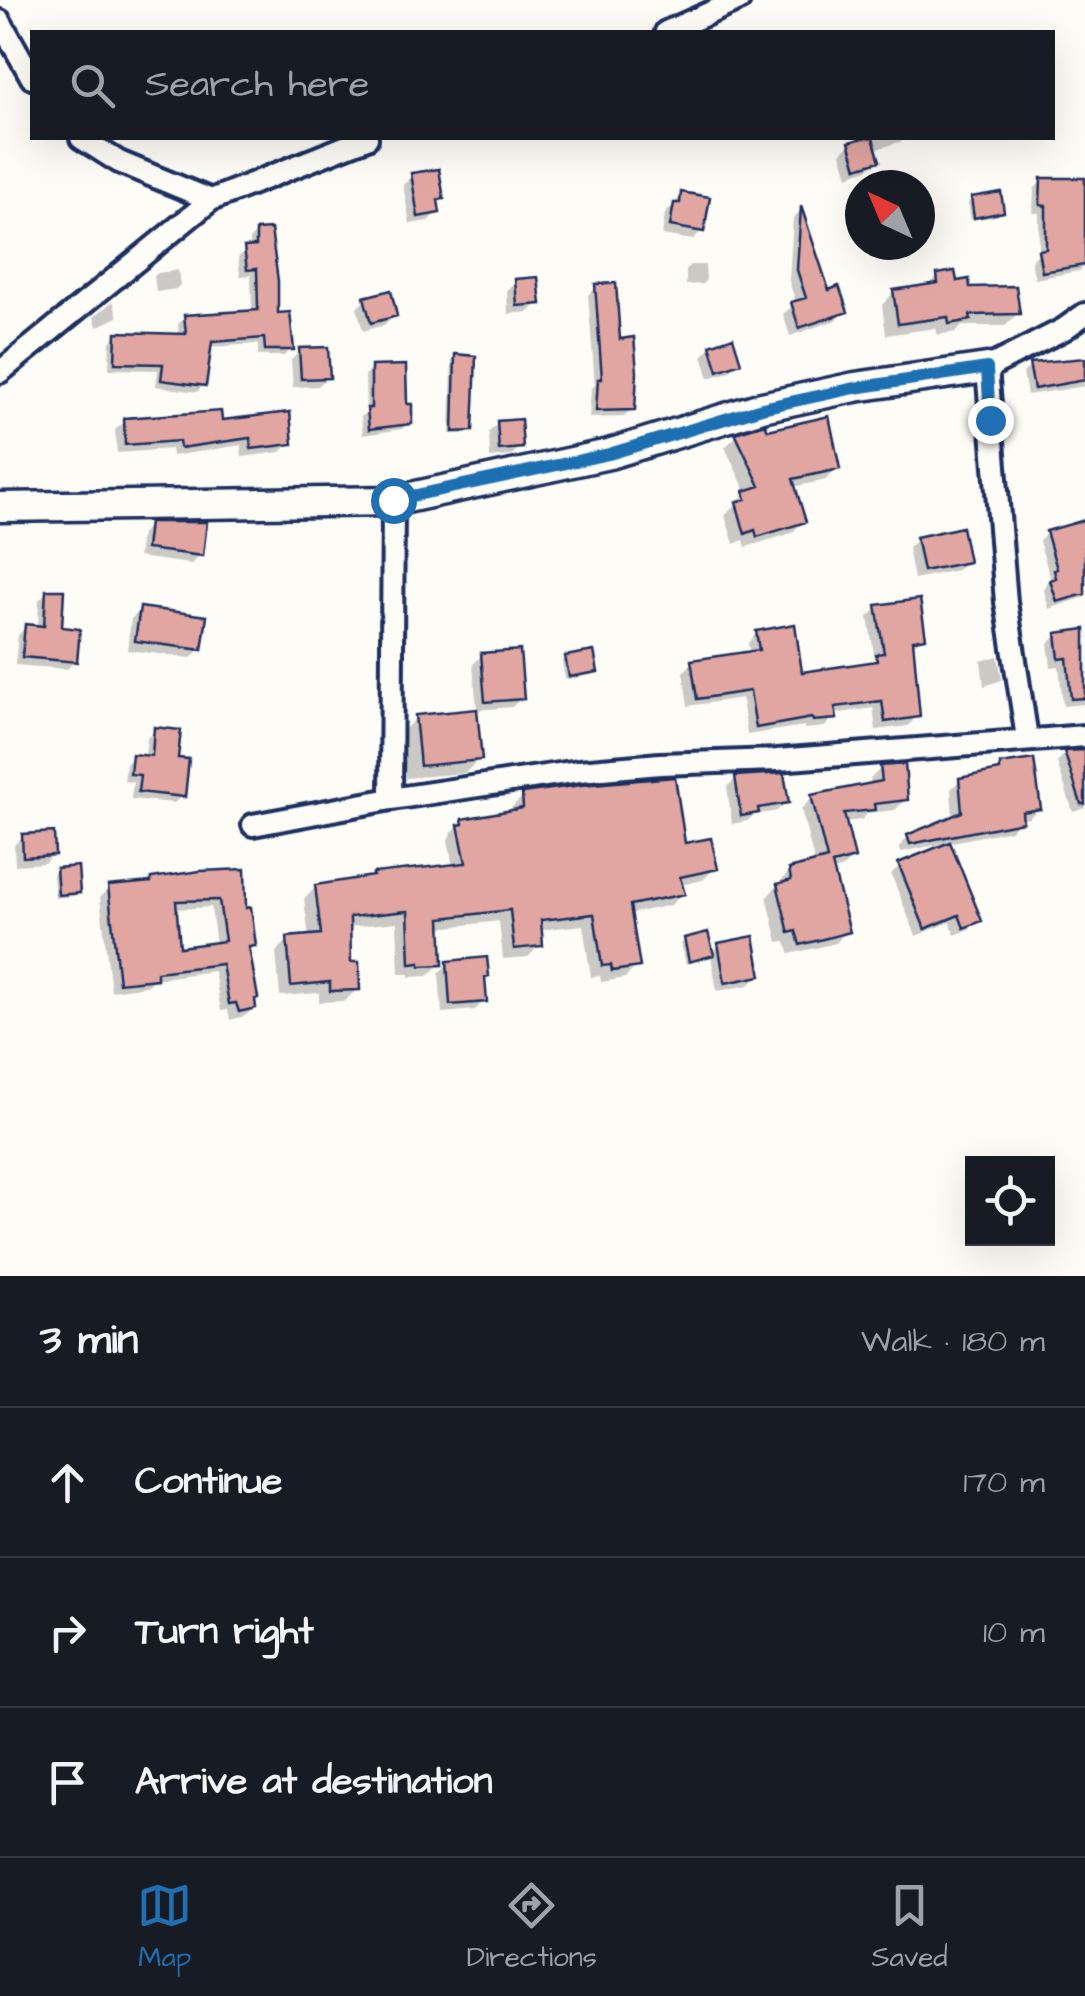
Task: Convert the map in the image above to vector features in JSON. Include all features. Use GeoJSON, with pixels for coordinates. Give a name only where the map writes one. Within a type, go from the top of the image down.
{"type":"FeatureCollection","features":[{"type":"Feature","properties":{"kind":"street"},"geometry":{"type":"LineString","coordinates":[[670,30],[738,0]]}},
{"type":"Feature","properties":{"kind":"street"},"geometry":{"type":"LineString","coordinates":[[0,21],[30,74]]}},
{"type":"Feature","properties":{"kind":"street"},"geometry":{"type":"LineString","coordinates":[[84,140],[120,162],[211,200]]}},
{"type":"Feature","properties":{"kind":"street"},"geometry":{"type":"LineString","coordinates":[[0,372],[211,200],[363,140]]}},
{"type":"Feature","properties":{"kind":"street"},"geometry":{"type":"LineString","coordinates":[[0,507],[393,500],[609,454],[762,408],[855,388],[987,368],[1064,329],[1085,314]]}},
{"type":"Feature","properties":{"kind":"street"},"geometry":{"type":"LineString","coordinates":[[987,368],[1006,602],[1027,738]]}},
{"type":"Feature","properties":{"kind":"street"},"geometry":{"type":"LineString","coordinates":[[391,800],[393,500]]}},
{"type":"Feature","properties":{"kind":"street"},"geometry":{"type":"LineString","coordinates":[[253,826],[391,800],[579,772],[1085,736]]}},
{"type":"Feature","properties":{"kind":"building"},"geometry":{"type":"Polygon","coordinates":[[[874,140],[880,161],[857,168],[849,142],[874,140]]]}},
{"type":"Feature","properties":{"kind":"building"},"geometry":{"type":"Polygon","coordinates":[[[439,169],[444,199],[438,200],[440,213],[418,217],[411,173],[439,169]]]}},
{"type":"Feature","properties":{"kind":"building"},"geometry":{"type":"Polygon","coordinates":[[[1041,178],[1085,178],[1085,265],[1042,272],[1038,250],[1046,249],[1046,206],[1040,205],[1041,178]]]}},
{"type":"Feature","properties":{"kind":"building"},"geometry":{"type":"Polygon","coordinates":[[[681,192],[710,197],[704,232],[670,226],[674,203],[680,203],[681,192]]]}},
{"type":"Feature","properties":{"kind":"building"},"geometry":{"type":"Polygon","coordinates":[[[1001,192],[1004,212],[974,218],[971,197],[1001,192]]]}},
{"type":"Feature","properties":{"kind":"building"},"geometry":{"type":"Polygon","coordinates":[[[801,206],[829,290],[839,286],[848,312],[799,328],[791,302],[806,298],[797,270],[801,206]]]}},
{"type":"Feature","properties":{"kind":"building"},"geometry":{"type":"Polygon","coordinates":[[[271,229],[278,313],[290,312],[294,350],[265,350],[264,338],[212,342],[206,386],[161,380],[163,364],[115,363],[116,332],[186,334],[184,315],[258,310],[257,269],[247,270],[244,247],[256,246],[256,230],[271,229]]]}},
{"type":"Feature","properties":{"kind":"building"},"geometry":{"type":"Polygon","coordinates":[[[955,271],[957,281],[969,279],[970,287],[1016,286],[1020,314],[970,315],[971,320],[949,324],[948,317],[898,324],[893,290],[938,283],[937,274],[955,271]]]}},
{"type":"Feature","properties":{"kind":"building"},"geometry":{"type":"Polygon","coordinates":[[[538,277],[541,304],[517,306],[515,279],[538,277]]]}},
{"type":"Feature","properties":{"kind":"building"},"geometry":{"type":"Polygon","coordinates":[[[616,283],[620,339],[634,337],[635,410],[596,411],[598,379],[602,379],[595,284],[616,283]]]}},
{"type":"Feature","properties":{"kind":"building"},"geometry":{"type":"Polygon","coordinates":[[[391,290],[397,316],[371,323],[364,297],[391,290]]]}},
{"type":"Feature","properties":{"kind":"building"},"geometry":{"type":"Polygon","coordinates":[[[733,337],[741,363],[718,371],[710,345],[733,337]]]}},
{"type":"Feature","properties":{"kind":"building"},"geometry":{"type":"Polygon","coordinates":[[[328,347],[330,378],[301,379],[299,348],[328,347]]]}},
{"type":"Feature","properties":{"kind":"building"},"geometry":{"type":"Polygon","coordinates":[[[455,354],[476,356],[473,431],[453,432],[455,354]]]}},
{"type":"Feature","properties":{"kind":"building"},"geometry":{"type":"Polygon","coordinates":[[[1085,358],[1085,380],[1034,389],[1029,363],[1085,358]]]}},
{"type":"Feature","properties":{"kind":"building"},"geometry":{"type":"Polygon","coordinates":[[[406,365],[412,424],[369,429],[371,366],[406,365]]]}},
{"type":"Feature","properties":{"kind":"building"},"geometry":{"type":"Polygon","coordinates":[[[221,411],[222,420],[290,412],[293,444],[251,449],[250,438],[180,448],[179,441],[125,445],[124,418],[221,411]]]}},
{"type":"Feature","properties":{"kind":"building"},"geometry":{"type":"Polygon","coordinates":[[[829,416],[840,469],[793,479],[806,522],[757,537],[755,530],[745,534],[736,502],[746,499],[744,491],[760,486],[735,433],[765,424],[768,430],[829,416]]]}},
{"type":"Feature","properties":{"kind":"building"},"geometry":{"type":"Polygon","coordinates":[[[521,419],[523,448],[499,450],[497,421],[521,419]]]}},
{"type":"Feature","properties":{"kind":"building"},"geometry":{"type":"Polygon","coordinates":[[[1085,520],[1085,594],[1057,602],[1050,580],[1056,578],[1057,569],[1046,531],[1085,520]]]}},
{"type":"Feature","properties":{"kind":"building"},"geometry":{"type":"Polygon","coordinates":[[[149,522],[207,522],[203,556],[146,549],[149,522]]]}},
{"type":"Feature","properties":{"kind":"building"},"geometry":{"type":"Polygon","coordinates":[[[962,527],[969,562],[923,571],[916,537],[962,527]]]}},
{"type":"Feature","properties":{"kind":"building"},"geometry":{"type":"Polygon","coordinates":[[[46,590],[64,590],[62,627],[80,629],[77,662],[22,657],[25,624],[44,626],[46,590]]]}},
{"type":"Feature","properties":{"kind":"building"},"geometry":{"type":"Polygon","coordinates":[[[920,599],[926,638],[913,640],[920,717],[885,722],[882,701],[835,707],[837,719],[812,718],[756,728],[750,691],[697,699],[691,660],[759,650],[756,631],[795,624],[802,672],[877,661],[876,654],[884,653],[876,605],[920,599]]]}},
{"type":"Feature","properties":{"kind":"building"},"geometry":{"type":"Polygon","coordinates":[[[140,607],[207,616],[202,650],[135,641],[140,607]]]}},
{"type":"Feature","properties":{"kind":"building"},"geometry":{"type":"Polygon","coordinates":[[[1085,629],[1085,698],[1071,699],[1067,658],[1059,659],[1056,633],[1085,629]]]}},
{"type":"Feature","properties":{"kind":"building"},"geometry":{"type":"Polygon","coordinates":[[[520,650],[524,699],[485,702],[481,653],[520,650]]]}},
{"type":"Feature","properties":{"kind":"building"},"geometry":{"type":"Polygon","coordinates":[[[594,651],[598,672],[569,677],[565,656],[594,651]]]}},
{"type":"Feature","properties":{"kind":"building"},"geometry":{"type":"Polygon","coordinates":[[[477,709],[482,760],[420,766],[415,715],[477,709]]]}},
{"type":"Feature","properties":{"kind":"building"},"geometry":{"type":"Polygon","coordinates":[[[154,727],[181,730],[178,758],[189,759],[185,797],[138,792],[140,775],[130,774],[132,754],[152,756],[154,727]]]}},
{"type":"Feature","properties":{"kind":"building"},"geometry":{"type":"Polygon","coordinates":[[[1085,750],[1085,804],[1081,804],[1064,751],[1085,750]]]}},
{"type":"Feature","properties":{"kind":"building"},"geometry":{"type":"Polygon","coordinates":[[[1034,759],[1041,809],[1022,812],[1023,822],[910,844],[907,835],[962,812],[959,778],[1000,770],[1000,764],[1034,759]]]}},
{"type":"Feature","properties":{"kind":"building"},"geometry":{"type":"Polygon","coordinates":[[[905,764],[908,800],[874,804],[875,810],[844,813],[855,858],[832,864],[850,932],[800,945],[796,931],[789,933],[777,884],[791,880],[789,869],[827,859],[811,795],[882,781],[880,766],[905,764]]]}},
{"type":"Feature","properties":{"kind":"building"},"geometry":{"type":"Polygon","coordinates":[[[784,773],[789,803],[758,808],[759,813],[741,816],[735,776],[784,773]]]}},
{"type":"Feature","properties":{"kind":"building"},"geometry":{"type":"Polygon","coordinates":[[[675,777],[685,843],[711,838],[718,869],[680,877],[685,894],[630,905],[640,967],[612,971],[611,965],[602,966],[594,914],[541,920],[543,946],[514,949],[510,910],[441,918],[443,965],[410,964],[408,911],[350,917],[351,962],[359,962],[360,990],[330,991],[330,982],[291,986],[287,937],[321,934],[315,885],[373,873],[466,863],[458,825],[463,824],[462,819],[523,808],[522,793],[675,777]]]}},
{"type":"Feature","properties":{"kind":"building"},"geometry":{"type":"Polygon","coordinates":[[[54,832],[55,855],[23,857],[22,834],[54,832]]]}},
{"type":"Feature","properties":{"kind":"building"},"geometry":{"type":"Polygon","coordinates":[[[950,842],[982,921],[964,928],[959,915],[925,929],[898,863],[950,842]]]}},
{"type":"Feature","properties":{"kind":"building"},"geometry":{"type":"Polygon","coordinates":[[[78,866],[80,893],[58,895],[56,868],[78,866]]]}},
{"type":"Feature","properties":{"kind":"building"},"geometry":{"type":"Polygon","coordinates":[[[245,869],[246,908],[251,907],[256,946],[249,947],[258,998],[256,1008],[239,1012],[236,1003],[229,1004],[222,964],[157,972],[157,979],[119,983],[108,886],[200,871],[245,869]],[[219,900],[176,901],[180,947],[225,941],[219,900]]]}},
{"type":"Feature","properties":{"kind":"building"},"geometry":{"type":"Polygon","coordinates":[[[708,932],[714,955],[689,962],[684,938],[708,932]]]}},
{"type":"Feature","properties":{"kind":"building"},"geometry":{"type":"Polygon","coordinates":[[[754,936],[761,976],[725,983],[718,943],[754,936]]]}},
{"type":"Feature","properties":{"kind":"building"},"geometry":{"type":"Polygon","coordinates":[[[487,957],[487,1002],[450,1005],[447,961],[487,957]]]}},
{"type":"Feature","properties":{"kind":"route"},"geometry":{"type":"LineString","coordinates":[[393,500],[609,454],[762,408],[855,388],[987,368],[990,420]]}}]}
